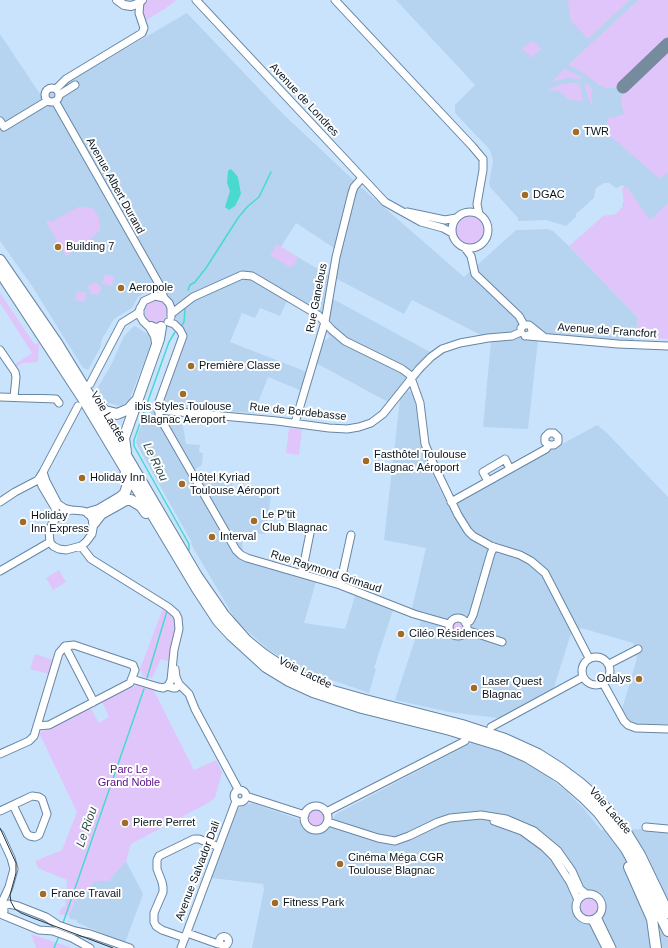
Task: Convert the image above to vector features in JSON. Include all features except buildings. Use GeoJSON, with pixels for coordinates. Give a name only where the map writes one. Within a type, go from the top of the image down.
{"type":"FeatureCollection","features":[{"type":"Feature","properties":{"kind":"highway","name":"Voie Lactée"},"geometry":{"type":"LineString","coordinates":[[0,260],[88,388],[183,553],[213,600],[235,627],[263,654],[296,676],[333,691],[479,730],[505,739],[538,754],[560,768],[580,782],[600,801],[627,834],[640,855],[668,913]]}},
{"type":"Feature","properties":{"kind":"highway","name":"Voie Lactée"},"geometry":{"type":"LineString","coordinates":[[0,272],[74,385],[208,606],[231,635],[266,667],[289,681],[332,699],[483,739],[502,746],[549,770],[561,778],[584,798],[626,848],[668,931]]}},
{"type":"Feature","properties":{"kind":"highway"},"geometry":{"type":"LineString","coordinates":[[127,458],[124,438],[157,343],[156,324]]}},
{"type":"Feature","properties":{"kind":"highway"},"geometry":{"type":"LineString","coordinates":[[88,388],[98,405],[105,411],[117,414],[129,409],[140,393]]}},
{"type":"Feature","properties":{"kind":"highway"},"geometry":{"type":"LineString","coordinates":[[89,513],[99,510],[121,497],[127,489],[128,484],[111,446]]}},
{"type":"Feature","properties":{"kind":"highway"},"geometry":{"type":"LineString","coordinates":[[94,523],[101,514],[122,501],[131,500],[141,506],[177,557]]}},
{"type":"Feature","properties":{"kind":"highway"},"geometry":{"type":"LineString","coordinates":[[549,770],[549,774],[590,811],[615,844],[633,874],[646,903],[652,919],[656,948]]}},
{"type":"Feature","properties":{"kind":"highway"},"geometry":{"type":"LineString","coordinates":[[648,871],[652,872],[668,896]]}},
{"type":"Feature","properties":{"kind":"highway"},"geometry":{"type":"LineString","coordinates":[[651,948],[654,936]]}},
{"type":"Feature","properties":{"kind":"main road"},"geometry":{"type":"LineString","coordinates":[[116,0],[127,6],[134,6],[141,1]]}},
{"type":"Feature","properties":{"kind":"street","name":"Avenue de Londres"},"geometry":{"type":"LineString","coordinates":[[196,0],[385,202],[421,222],[443,228],[452,233]]}},
{"type":"Feature","properties":{"kind":"street"},"geometry":{"type":"LineString","coordinates":[[335,0],[483,159],[483,170],[477,204],[479,214]]}},
{"type":"Feature","properties":{"kind":"street"},"geometry":{"type":"LineString","coordinates":[[339,0],[358,20],[360,27]]}},
{"type":"Feature","properties":{"kind":"street"},"geometry":{"type":"LineString","coordinates":[[2,124],[47,101],[51,102],[57,95],[62,82],[139,36],[144,28],[139,15],[141,1]]}},
{"type":"Feature","properties":{"kind":"street"},"geometry":{"type":"LineString","coordinates":[[127,6],[139,15]]}},
{"type":"Feature","properties":{"kind":"street"},"geometry":{"type":"LineString","coordinates":[[57,95],[75,85]]}},
{"type":"Feature","properties":{"kind":"street"},"geometry":{"type":"LineString","coordinates":[[47,101],[45,96],[46,91],[50,88],[57,95]]}},
{"type":"Feature","properties":{"kind":"street","name":"Avenue Albert Durand"},"geometry":{"type":"LineString","coordinates":[[57,95],[167,301]]}},
{"type":"Feature","properties":{"kind":"street","name":"Rue Ganelous"},"geometry":{"type":"LineString","coordinates":[[295,423],[325,322],[336,257],[346,215],[354,188],[362,178]]}},
{"type":"Feature","properties":{"kind":"street","name":"Avenue de Londres"},"geometry":{"type":"LineString","coordinates":[[400,211],[445,220],[456,218]]}},
{"type":"Feature","properties":{"kind":"street"},"geometry":{"type":"LineString","coordinates":[[471,256],[476,247],[486,240],[489,229],[485,219],[479,214],[471,211],[461,214],[456,218],[452,226],[452,233],[455,242],[465,248],[471,256],[475,274],[519,316],[524,325]]}},
{"type":"Feature","properties":{"kind":"street"},"geometry":{"type":"LineString","coordinates":[[465,248],[476,247]]}},
{"type":"Feature","properties":{"kind":"street"},"geometry":{"type":"LineString","coordinates":[[156,324],[190,299],[242,275],[252,276],[318,314],[332,330],[346,341],[402,369],[410,376],[420,403],[425,444],[458,515],[471,534],[486,544],[520,555],[531,561],[545,573],[589,658]]}},
{"type":"Feature","properties":{"kind":"street"},"geometry":{"type":"LineString","coordinates":[[151,297],[156,288],[156,281]]}},
{"type":"Feature","properties":{"kind":"street"},"geometry":{"type":"LineString","coordinates":[[88,388],[122,323],[138,313],[144,300],[159,296],[167,301],[190,299]]}},
{"type":"Feature","properties":{"kind":"street"},"geometry":{"type":"LineString","coordinates":[[167,301],[171,314]]}},
{"type":"Feature","properties":{"kind":"street"},"geometry":{"type":"LineString","coordinates":[[140,308],[140,316],[156,324]]}},
{"type":"Feature","properties":{"kind":"street"},"geometry":{"type":"LineString","coordinates":[[119,329],[132,321],[178,328],[182,339],[159,402],[158,410]]}},
{"type":"Feature","properties":{"kind":"street"},"geometry":{"type":"LineString","coordinates":[[527,324],[531,327],[532,332],[524,334],[521,328],[524,325],[527,324]]}},
{"type":"Feature","properties":{"kind":"street","name":"Avenue de Francfort"},"geometry":{"type":"LineString","coordinates":[[531,327],[545,337]]}},
{"type":"Feature","properties":{"kind":"street","name":"Rue de Bordebasse"},"geometry":{"type":"LineString","coordinates":[[158,410],[247,418],[341,429],[365,426],[383,414],[431,357],[448,347],[460,343],[488,338],[524,334]]}},
{"type":"Feature","properties":{"kind":"street","name":"Avenue de Francfort"},"geometry":{"type":"LineString","coordinates":[[524,334],[618,344],[668,346]]}},
{"type":"Feature","properties":{"kind":"street"},"geometry":{"type":"LineString","coordinates":[[0,350],[15,372],[14,397]]}},
{"type":"Feature","properties":{"kind":"street"},"geometry":{"type":"LineString","coordinates":[[0,397],[56,398],[59,403]]}},
{"type":"Feature","properties":{"kind":"street"},"geometry":{"type":"LineString","coordinates":[[10,496],[38,480],[78,406]]}},
{"type":"Feature","properties":{"kind":"street","name":"Rue Raymond Grimaud"},"geometry":{"type":"LineString","coordinates":[[158,410],[160,419],[236,550],[248,558],[340,585],[414,614],[449,624]]}},
{"type":"Feature","properties":{"kind":"street"},"geometry":{"type":"LineString","coordinates":[[451,502],[546,449],[549,445]]}},
{"type":"Feature","properties":{"kind":"street"},"geometry":{"type":"LineString","coordinates":[[488,481],[483,472],[505,459],[510,469]]}},
{"type":"Feature","properties":{"kind":"street"},"geometry":{"type":"LineString","coordinates":[[42,474],[42,486],[55,508],[56,518]]}},
{"type":"Feature","properties":{"kind":"street"},"geometry":{"type":"LineString","coordinates":[[42,474],[44,482],[51,494],[61,506],[72,510],[89,513],[94,523],[92,534],[81,546],[66,550],[53,546],[50,542],[49,531],[52,524],[56,518],[64,512],[72,510]]}},
{"type":"Feature","properties":{"kind":"street"},"geometry":{"type":"LineString","coordinates":[[0,497],[42,474]]}},
{"type":"Feature","properties":{"kind":"street"},"geometry":{"type":"LineString","coordinates":[[0,502],[35,485],[42,486]]}},
{"type":"Feature","properties":{"kind":"street"},"geometry":{"type":"LineString","coordinates":[[302,573],[310,528]]}},
{"type":"Feature","properties":{"kind":"street"},"geometry":{"type":"LineString","coordinates":[[340,585],[351,535]]}},
{"type":"Feature","properties":{"kind":"street"},"geometry":{"type":"LineString","coordinates":[[0,571],[50,542]]}},
{"type":"Feature","properties":{"kind":"street"},"geometry":{"type":"LineString","coordinates":[[81,546],[90,559],[174,610],[178,618],[179,629],[174,657],[174,684]]}},
{"type":"Feature","properties":{"kind":"street"},"geometry":{"type":"LineString","coordinates":[[465,622],[470,621],[472,616],[494,547]]}},
{"type":"Feature","properties":{"kind":"street"},"geometry":{"type":"LineString","coordinates":[[457,618],[462,619],[465,622],[466,630],[463,634],[459,636],[450,632],[449,624],[452,620],[457,618]]}},
{"type":"Feature","properties":{"kind":"street"},"geometry":{"type":"LineString","coordinates":[[466,630],[502,642]]}},
{"type":"Feature","properties":{"kind":"street"},"geometry":{"type":"LineString","coordinates":[[0,754],[28,741],[34,736],[37,726],[59,653],[65,646],[74,645],[132,664],[135,670],[130,683],[49,725],[37,726]]}},
{"type":"Feature","properties":{"kind":"street"},"geometry":{"type":"LineString","coordinates":[[65,646],[94,702]]}},
{"type":"Feature","properties":{"kind":"street"},"geometry":{"type":"LineString","coordinates":[[609,664],[638,648]]}},
{"type":"Feature","properties":{"kind":"street"},"geometry":{"type":"LineString","coordinates":[[595,656],[600,657],[605,659],[609,664],[611,671],[610,675],[603,683],[598,685],[592,684],[587,682],[583,677],[582,666],[589,658],[595,656]]}},
{"type":"Feature","properties":{"kind":"street"},"geometry":{"type":"LineString","coordinates":[[491,727],[583,677]]}},
{"type":"Feature","properties":{"kind":"street"},"geometry":{"type":"LineString","coordinates":[[132,679],[158,688],[163,688],[174,684]]}},
{"type":"Feature","properties":{"kind":"street"},"geometry":{"type":"LineString","coordinates":[[603,683],[624,721],[628,725],[636,728],[668,729]]}},
{"type":"Feature","properties":{"kind":"street"},"geometry":{"type":"LineString","coordinates":[[174,684],[189,694],[238,789],[244,791],[246,796],[305,815]]}},
{"type":"Feature","properties":{"kind":"street"},"geometry":{"type":"LineString","coordinates":[[326,812],[465,740]]}},
{"type":"Feature","properties":{"kind":"street"},"geometry":{"type":"LineString","coordinates":[[238,789],[233,795],[236,801],[242,801],[246,796]]}},
{"type":"Feature","properties":{"kind":"street"},"geometry":{"type":"LineString","coordinates":[[0,811],[32,796],[42,799],[47,814],[39,835],[35,837],[27,834],[13,805]]}},
{"type":"Feature","properties":{"kind":"street","name":"Avenue Salvador Dali"},"geometry":{"type":"LineString","coordinates":[[181,948],[236,801]]}},
{"type":"Feature","properties":{"kind":"street"},"geometry":{"type":"LineString","coordinates":[[314,807],[321,807],[326,812],[328,822],[321,829],[312,829],[306,823],[305,815],[308,810],[314,807]]}},
{"type":"Feature","properties":{"kind":"street"},"geometry":{"type":"LineString","coordinates":[[328,822],[391,841],[400,839],[438,822],[465,816],[491,816],[517,822],[543,838],[564,858],[580,889],[586,894],[596,896],[601,902],[602,908],[594,919]]}},
{"type":"Feature","properties":{"kind":"street"},"geometry":{"type":"LineString","coordinates":[[378,838],[387,843],[397,843],[406,841],[436,826],[460,820],[479,819],[516,825],[517,822]]}},
{"type":"Feature","properties":{"kind":"street"},"geometry":{"type":"LineString","coordinates":[[503,824],[522,831],[533,838],[554,857],[570,882],[578,900],[576,908],[579,916],[583,919],[594,919]]}},
{"type":"Feature","properties":{"kind":"street"},"geometry":{"type":"LineString","coordinates":[[646,827],[668,829]]}},
{"type":"Feature","properties":{"kind":"street"},"geometry":{"type":"LineString","coordinates":[[0,828],[14,857],[16,867],[16,874],[10,894],[12,904]]}},
{"type":"Feature","properties":{"kind":"street"},"geometry":{"type":"LineString","coordinates":[[0,834],[11,858],[14,869],[3,900],[3,915],[41,931],[53,930],[90,948]]}},
{"type":"Feature","properties":{"kind":"street"},"geometry":{"type":"LineString","coordinates":[[533,838],[543,838]]}},
{"type":"Feature","properties":{"kind":"street"},"geometry":{"type":"LineString","coordinates":[[219,847],[194,839],[159,856],[157,860],[157,869],[162,882],[163,892],[154,913],[154,922],[162,930],[218,944],[220,943]]}},
{"type":"Feature","properties":{"kind":"street"},"geometry":{"type":"LineString","coordinates":[[578,900],[586,894]]}},
{"type":"Feature","properties":{"kind":"street"},"geometry":{"type":"LineString","coordinates":[[2,907],[12,904],[46,917],[58,925],[130,948]]}},
{"type":"Feature","properties":{"kind":"street"},"geometry":{"type":"LineString","coordinates":[[594,919],[606,948]]}},
{"type":"Feature","properties":{"kind":"street"},"geometry":{"type":"LineString","coordinates":[[594,919],[612,948]]}},
{"type":"Feature","properties":{"kind":"shaded area"},"geometry":{"type":"Polygon","coordinates":[[[396,0],[668,0],[668,240],[649,221],[622,206],[625,190],[623,185],[616,188],[609,183],[604,183],[597,187],[594,198],[576,214],[576,217],[566,226],[546,220],[518,221],[518,218],[490,187],[489,183],[493,161],[490,150],[455,113],[455,105],[475,85],[396,0]]]}},
{"type":"Feature","properties":{"kind":"shaded area"},"geometry":{"type":"Polygon","coordinates":[[[187,13],[283,114],[362,188],[464,277],[516,230],[547,229],[553,231],[569,246],[638,318],[632,349],[538,341],[528,429],[483,427],[491,341],[445,352],[432,361],[408,391],[412,392],[415,402],[421,446],[438,486],[449,506],[597,425],[607,433],[668,497],[668,724],[640,724],[630,721],[622,709],[637,658],[633,643],[581,628],[571,634],[553,690],[498,718],[449,712],[395,700],[421,621],[410,617],[426,548],[384,540],[400,399],[393,395],[388,402],[316,363],[324,341],[330,337],[319,323],[308,313],[287,301],[280,316],[260,308],[255,318],[242,313],[230,342],[307,372],[302,391],[268,377],[254,413],[180,408],[186,444],[200,445],[199,452],[203,453],[202,465],[194,470],[199,480],[203,478],[233,480],[232,491],[271,496],[265,534],[244,533],[241,560],[316,582],[304,623],[345,629],[355,596],[393,610],[374,668],[376,669],[369,693],[298,668],[269,650],[237,622],[192,546],[191,541],[136,442],[138,432],[154,403],[178,336],[177,321],[161,284],[138,297],[132,308],[114,319],[102,339],[100,348],[88,370],[83,368],[32,286],[0,241],[0,34],[42,97],[187,13]],[[296,223],[281,247],[330,276],[334,248],[296,223]],[[335,278],[333,299],[430,352],[453,340],[481,335],[412,300],[404,314],[335,278]]]}},
{"type":"Feature","properties":{"kind":"shaded area"},"geometry":{"type":"Polygon","coordinates":[[[230,169],[238,177],[241,194],[235,206],[229,210],[225,207],[230,191],[227,183],[228,171],[230,169]]]}},
{"type":"Feature","properties":{"kind":"shaded area"},"geometry":{"type":"Polygon","coordinates":[[[134,326],[149,335],[152,342],[129,400],[121,406],[108,403],[97,389],[112,363],[124,336],[134,326]]]}},
{"type":"Feature","properties":{"kind":"shaded area"},"geometry":{"type":"Polygon","coordinates":[[[475,741],[513,756],[543,773],[566,791],[584,809],[601,830],[645,829],[668,831],[668,948],[252,948],[264,889],[263,884],[211,878],[235,811],[240,807],[251,803],[255,804],[298,819],[307,831],[316,834],[329,827],[336,814],[475,741]]]}},
{"type":"Feature","properties":{"kind":"shaded area"},"geometry":{"type":"Polygon","coordinates":[[[126,861],[143,894],[125,943],[78,923],[76,920],[70,919],[69,916],[75,900],[82,897],[91,887],[93,882],[108,881],[126,861]]]}},
{"type":"Feature","properties":{"kind":"green space"},"geometry":{"type":"Polygon","coordinates":[[[146,0],[176,0],[145,21],[142,6],[146,0]]]}},
{"type":"Feature","properties":{"kind":"green space"},"geometry":{"type":"Polygon","coordinates":[[[568,0],[630,0],[588,39],[571,21],[568,0]]]}},
{"type":"Feature","properties":{"kind":"green space"},"geometry":{"type":"Polygon","coordinates":[[[638,0],[668,0],[668,40],[619,86],[605,88],[579,70],[568,65],[638,0]]]}},
{"type":"Feature","properties":{"kind":"green space"},"geometry":{"type":"Polygon","coordinates":[[[531,41],[536,43],[541,49],[531,58],[522,48],[531,41]]]}},
{"type":"Feature","properties":{"kind":"green space"},"geometry":{"type":"Polygon","coordinates":[[[668,49],[668,172],[660,179],[608,134],[607,117],[612,118],[624,114],[621,104],[624,91],[668,49]]]}},
{"type":"Feature","properties":{"kind":"green space"},"geometry":{"type":"Polygon","coordinates":[[[564,69],[583,79],[567,78],[552,82],[564,69]]]}},
{"type":"Feature","properties":{"kind":"green space"},"geometry":{"type":"Polygon","coordinates":[[[579,83],[583,98],[581,101],[569,100],[558,90],[555,92],[548,89],[563,84],[579,83]]]}},
{"type":"Feature","properties":{"kind":"green space"},"geometry":{"type":"Polygon","coordinates":[[[584,84],[589,85],[593,91],[591,95],[593,106],[589,100],[584,84]]]}},
{"type":"Feature","properties":{"kind":"green space"},"geometry":{"type":"Polygon","coordinates":[[[627,187],[650,220],[668,203],[668,339],[635,337],[638,318],[569,246],[603,216],[616,214],[624,205],[622,188],[627,187]]]}},
{"type":"Feature","properties":{"kind":"green space"},"geometry":{"type":"Polygon","coordinates":[[[78,207],[92,208],[99,217],[100,230],[90,240],[66,256],[46,222],[50,220],[52,222],[78,207]]]}},
{"type":"Feature","properties":{"kind":"green space"},"geometry":{"type":"Polygon","coordinates":[[[469,215],[480,219],[484,230],[480,241],[469,245],[458,241],[454,230],[458,219],[469,215]]]}},
{"type":"Feature","properties":{"kind":"green space"},"geometry":{"type":"Polygon","coordinates":[[[277,244],[298,258],[291,268],[270,255],[277,244]]]}},
{"type":"Feature","properties":{"kind":"green space"},"geometry":{"type":"Polygon","coordinates":[[[105,274],[114,277],[112,286],[102,283],[105,274]]]}},
{"type":"Feature","properties":{"kind":"green space"},"geometry":{"type":"Polygon","coordinates":[[[95,282],[102,287],[98,295],[91,294],[88,286],[95,282]]]}},
{"type":"Feature","properties":{"kind":"green space"},"geometry":{"type":"Polygon","coordinates":[[[77,291],[87,293],[84,302],[75,300],[77,291]]]}},
{"type":"Feature","properties":{"kind":"green space"},"geometry":{"type":"Polygon","coordinates":[[[0,293],[35,345],[39,342],[38,362],[22,363],[16,367],[14,365],[32,353],[0,303],[0,293]]]}},
{"type":"Feature","properties":{"kind":"green space"},"geometry":{"type":"Polygon","coordinates":[[[156,301],[164,304],[167,312],[164,320],[156,323],[148,320],[145,312],[148,304],[156,301]]]}},
{"type":"Feature","properties":{"kind":"green space"},"geometry":{"type":"Polygon","coordinates":[[[289,428],[302,429],[299,455],[286,453],[289,428]]]}},
{"type":"Feature","properties":{"kind":"green space"},"geometry":{"type":"Polygon","coordinates":[[[59,570],[66,582],[53,590],[46,578],[59,570]]]}},
{"type":"Feature","properties":{"kind":"green space"},"geometry":{"type":"Polygon","coordinates":[[[163,608],[175,617],[177,626],[168,661],[161,659],[152,678],[148,678],[143,676],[140,669],[163,608]]]}},
{"type":"Feature","properties":{"kind":"green space"},"geometry":{"type":"Polygon","coordinates":[[[456,621],[460,621],[464,627],[460,633],[456,633],[452,629],[452,625],[456,621]]]}},
{"type":"Feature","properties":{"kind":"green space"},"geometry":{"type":"Polygon","coordinates":[[[35,654],[53,660],[49,674],[30,669],[35,654]]]}},
{"type":"Feature","properties":{"kind":"green space","name":"Parc Le Grand Noble"},"geometry":{"type":"Polygon","coordinates":[[[137,685],[153,689],[194,770],[216,760],[222,772],[215,798],[131,844],[126,861],[108,881],[93,882],[91,887],[82,897],[75,900],[69,916],[59,914],[62,907],[65,907],[67,880],[38,868],[35,861],[62,850],[77,812],[39,733],[90,707],[99,723],[109,717],[102,702],[137,685]]]}},
{"type":"Feature","properties":{"kind":"green space"},"geometry":{"type":"Polygon","coordinates":[[[313,810],[319,810],[324,815],[322,824],[319,826],[313,826],[308,821],[308,815],[313,810]]]}},
{"type":"Feature","properties":{"kind":"green space"},"geometry":{"type":"Polygon","coordinates":[[[589,898],[595,901],[598,907],[595,913],[589,916],[583,913],[580,907],[583,901],[589,898]]]}},
{"type":"Feature","properties":{"kind":"green space"},"geometry":{"type":"Polygon","coordinates":[[[31,934],[72,948],[36,948],[31,934]]]}},
{"type":"Feature","properties":{"kind":"waterway","name":"Le Riou"},"geometry":{"type":"LineString","coordinates":[[188,290],[190,285],[195,282],[206,268],[238,218],[247,207],[259,197],[271,172]]}},
{"type":"Feature","properties":{"kind":"waterway","name":"Le Riou"},"geometry":{"type":"LineString","coordinates":[[182,325],[184,322],[185,309]]}},
{"type":"Feature","properties":{"kind":"waterway","name":"Le Riou"},"geometry":{"type":"LineString","coordinates":[[175,332],[169,342],[134,440],[134,446],[189,544],[189,550]]}},
{"type":"Feature","properties":{"kind":"waterway","name":"Le Riou"},"geometry":{"type":"LineString","coordinates":[[147,678],[167,611]]}},
{"type":"Feature","properties":{"kind":"waterway","name":"Le Riou"},"geometry":{"type":"LineString","coordinates":[[63,923],[144,689]]}},
{"type":"Feature","properties":{"kind":"waterway","name":"Le Riou"},"geometry":{"type":"LineString","coordinates":[[54,948],[59,936]]}},
{"type":"Feature","properties":{"kind":"taxiway"},"geometry":{"type":"LineString","coordinates":[[623,87],[668,44]]}},
{"type":"Feature","properties":{"kind":"tram line"},"geometry":{"type":"LineString","coordinates":[[0,828],[16,863],[16,873],[10,895],[11,902],[15,909],[33,918],[113,948]]}},
{"type":"Feature","properties":{"kind":"place","name":"TWR"},"geometry":{"type":"Point","coordinates":[576,132]}},
{"type":"Feature","properties":{"kind":"place","name":"DGAC"},"geometry":{"type":"Point","coordinates":[525,195]}},
{"type":"Feature","properties":{"kind":"place","name":"Building 7"},"geometry":{"type":"Point","coordinates":[58,247]}},
{"type":"Feature","properties":{"kind":"place","name":"Aeropole"},"geometry":{"type":"Point","coordinates":[121,288]}},
{"type":"Feature","properties":{"kind":"place","name":"Première Classe"},"geometry":{"type":"Point","coordinates":[191,366]}},
{"type":"Feature","properties":{"kind":"place","name":"ibis Styles Toulouse Blagnac Aeroport"},"geometry":{"type":"Point","coordinates":[183,394]}},
{"type":"Feature","properties":{"kind":"place","name":"Fasthôtel Toulouse Blagnac Aéroport"},"geometry":{"type":"Point","coordinates":[366,461]}},
{"type":"Feature","properties":{"kind":"place","name":"Holiday Inn"},"geometry":{"type":"Point","coordinates":[82,478]}},
{"type":"Feature","properties":{"kind":"place","name":"Hôtel Kyriad Toulouse Aéroport"},"geometry":{"type":"Point","coordinates":[182,484]}},
{"type":"Feature","properties":{"kind":"place","name":"Le P'tit Club Blagnac"},"geometry":{"type":"Point","coordinates":[254,521]}},
{"type":"Feature","properties":{"kind":"place","name":"Holiday Inn Express"},"geometry":{"type":"Point","coordinates":[23,522]}},
{"type":"Feature","properties":{"kind":"place","name":"Interval"},"geometry":{"type":"Point","coordinates":[212,537]}},
{"type":"Feature","properties":{"kind":"place","name":"Ciléo Résidences"},"geometry":{"type":"Point","coordinates":[401,634]}},
{"type":"Feature","properties":{"kind":"place","name":"Odalys"},"geometry":{"type":"Point","coordinates":[639,679]}},
{"type":"Feature","properties":{"kind":"place","name":"Laser Quest Blagnac"},"geometry":{"type":"Point","coordinates":[474,688]}},
{"type":"Feature","properties":{"kind":"place","name":"Pierre Perret"},"geometry":{"type":"Point","coordinates":[125,823]}},
{"type":"Feature","properties":{"kind":"place","name":"Cinéma Méga CGR Toulouse Blagnac"},"geometry":{"type":"Point","coordinates":[340,864]}},
{"type":"Feature","properties":{"kind":"place","name":"France Travail"},"geometry":{"type":"Point","coordinates":[43,894]}},
{"type":"Feature","properties":{"kind":"place","name":"Fitness Park"},"geometry":{"type":"Point","coordinates":[275,903]}}]}
